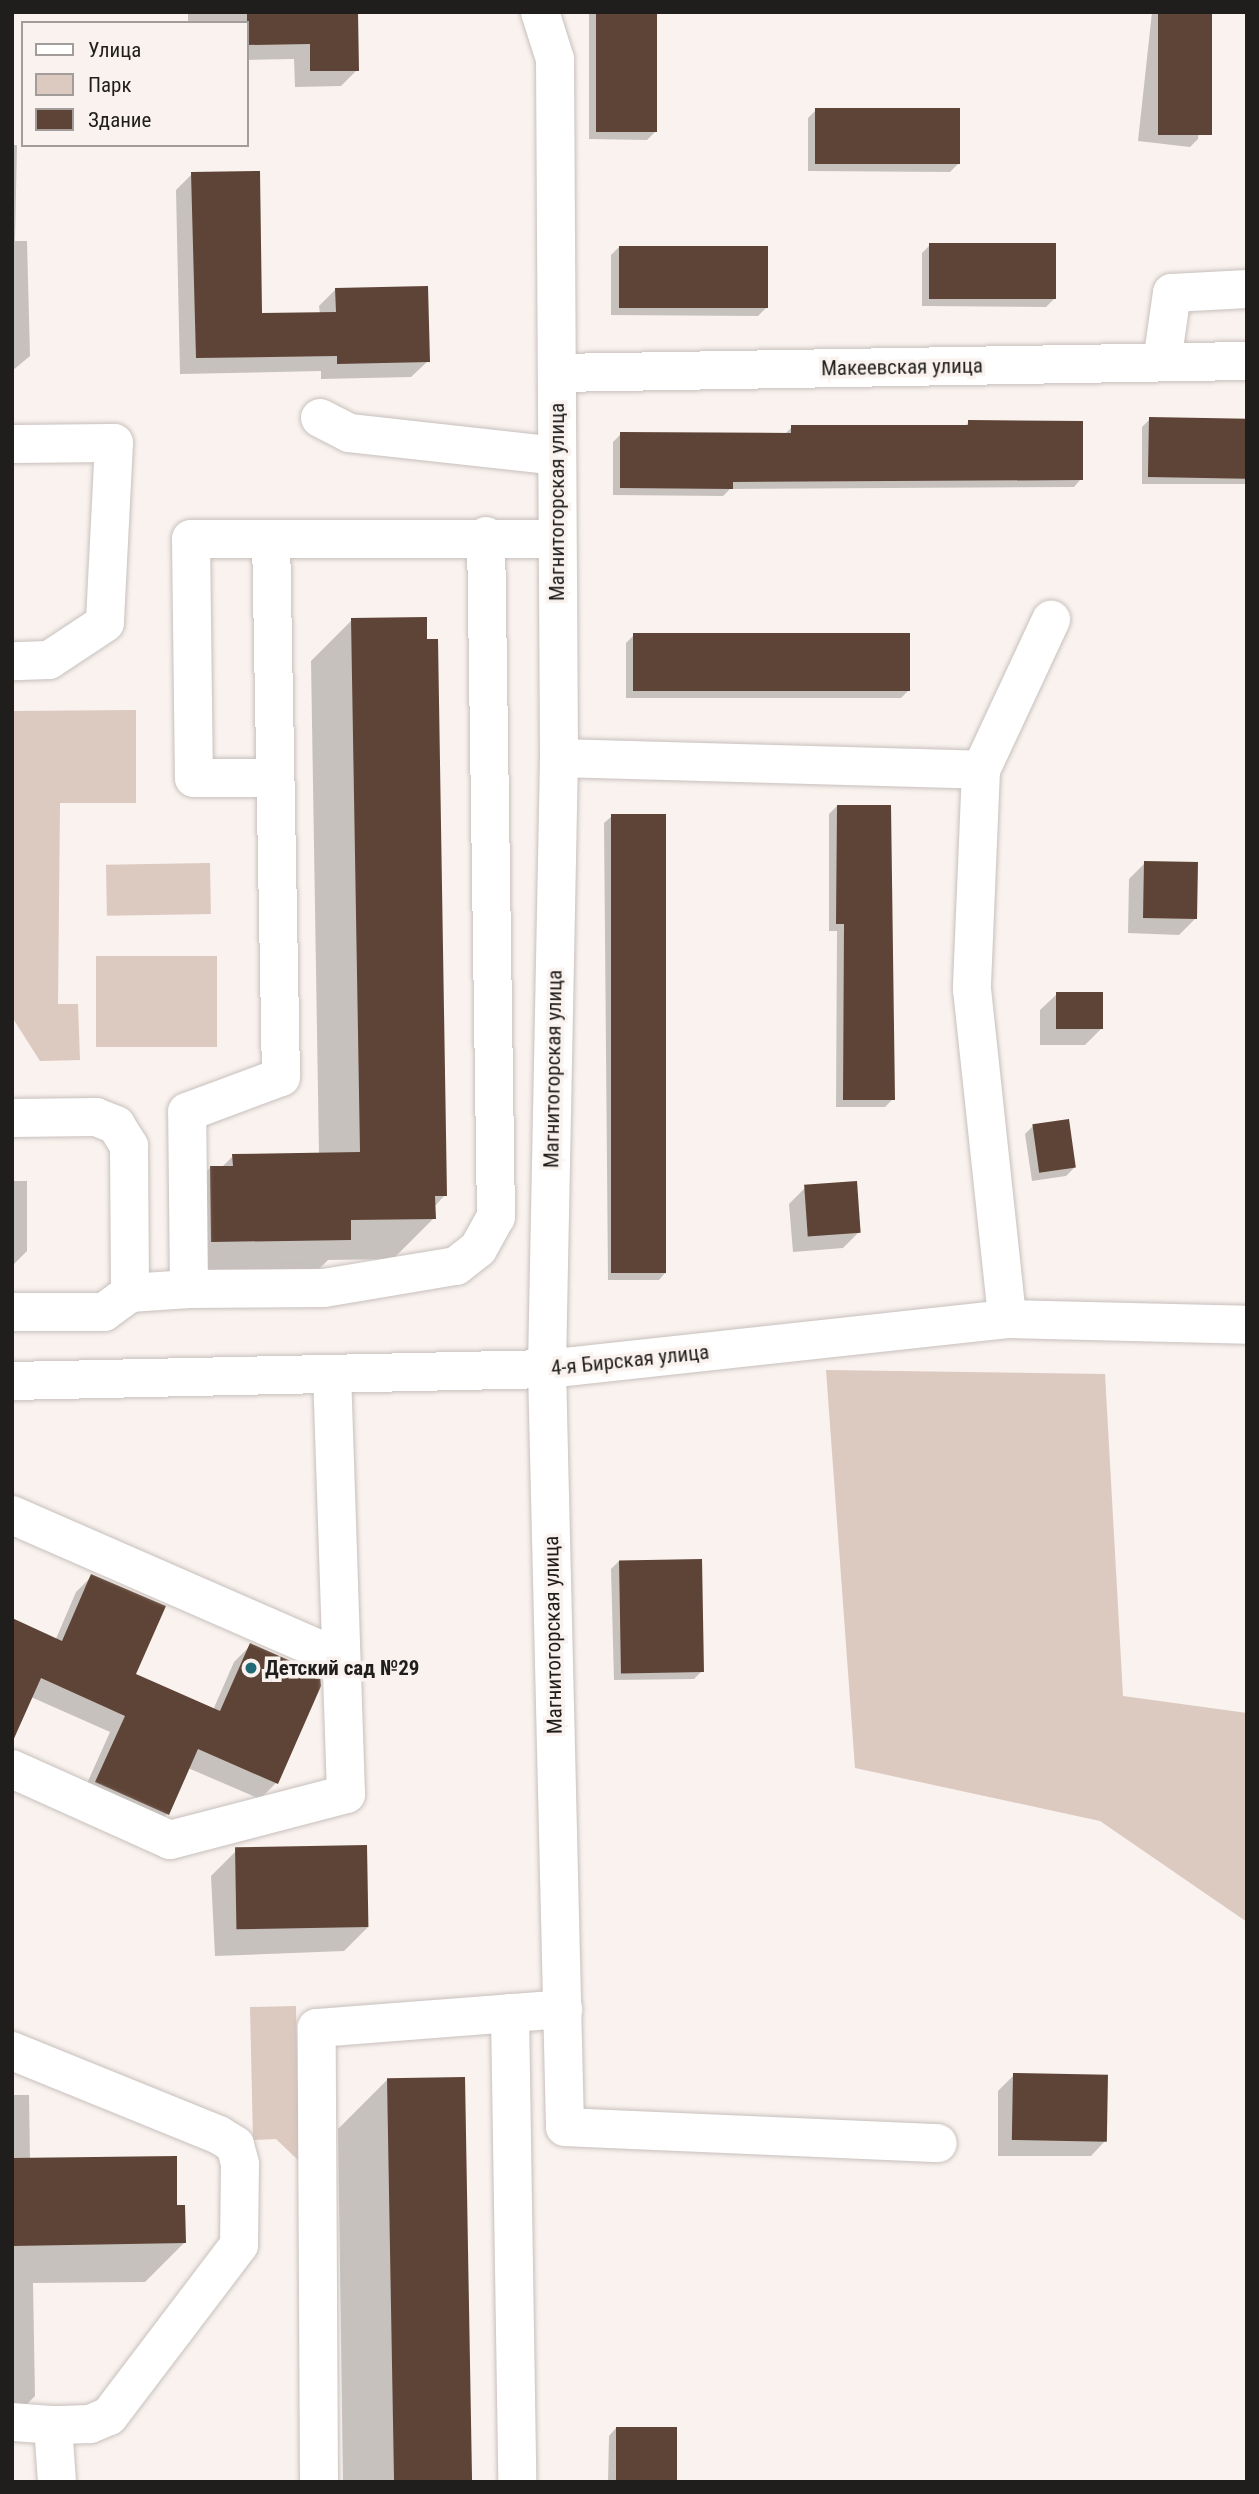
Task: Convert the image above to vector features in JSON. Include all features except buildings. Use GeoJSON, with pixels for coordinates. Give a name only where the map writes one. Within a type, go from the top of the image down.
{"type":"FeatureCollection","features":[{"type":"Feature","properties":{"kind":"street","name":"Магнитогорская улица"},"geometry":{"type":"LineString","coordinates":[[540,12],[555,59],[559,758],[547,1370],[565,2127],[938,2143]]}},
{"type":"Feature","properties":{"kind":"street"},"geometry":{"type":"LineString","coordinates":[[1162,362],[1172,293],[1247,289]]}},
{"type":"Feature","properties":{"kind":"street","name":"Макеевская улица"},"geometry":{"type":"LineString","coordinates":[[556,373],[1247,361]]}},
{"type":"Feature","properties":{"kind":"street"},"geometry":{"type":"LineString","coordinates":[[320,418],[349,433],[557,456]]}},
{"type":"Feature","properties":{"kind":"street"},"geometry":{"type":"LineString","coordinates":[[12,444],[114,443],[106,623],[50,660],[12,661]]}},
{"type":"Feature","properties":{"kind":"street"},"geometry":{"type":"LineString","coordinates":[[12,1312],[104,1312],[130,1293],[189,1289],[324,1288],[456,1266],[478,1249],[496,1217],[486,536]]}},
{"type":"Feature","properties":{"kind":"street"},"geometry":{"type":"LineString","coordinates":[[275,778],[194,778],[191,539],[486,536],[557,539]]}},
{"type":"Feature","properties":{"kind":"street"},"geometry":{"type":"LineString","coordinates":[[189,1289],[187,1112],[281,1077],[271,539]]}},
{"type":"Feature","properties":{"kind":"street"},"geometry":{"type":"LineString","coordinates":[[1006,1319],[972,989],[981,770],[1051,620]]}},
{"type":"Feature","properties":{"kind":"street"},"geometry":{"type":"LineString","coordinates":[[559,758],[981,770]]}},
{"type":"Feature","properties":{"kind":"street"},"geometry":{"type":"LineString","coordinates":[[12,1118],[96,1117],[116,1125],[130,1146],[130,1293]]}},
{"type":"Feature","properties":{"kind":"street","name":"4-я Бирская улица"},"geometry":{"type":"LineString","coordinates":[[12,1381],[547,1370],[1006,1319],[1247,1325]]}},
{"type":"Feature","properties":{"kind":"street"},"geometry":{"type":"LineString","coordinates":[[12,1769],[170,1840],[346,1794],[332,1374]]}},
{"type":"Feature","properties":{"kind":"street"},"geometry":{"type":"LineString","coordinates":[[12,1514],[341,1659]]}},
{"type":"Feature","properties":{"kind":"street"},"geometry":{"type":"LineString","coordinates":[[319,2482],[317,2028],[563,2009]]}},
{"type":"Feature","properties":{"kind":"street"},"geometry":{"type":"LineString","coordinates":[[510,2013],[517,2482]]}},
{"type":"Feature","properties":{"kind":"street"},"geometry":{"type":"LineString","coordinates":[[12,2051],[219,2135],[235,2145],[240,2164],[240,2245],[109,2416],[90,2424],[12,2422]]}},
{"type":"Feature","properties":{"kind":"street"},"geometry":{"type":"LineString","coordinates":[[53,2425],[57,2482]]}},
{"type":"Feature","properties":{"kind":"green space"},"geometry":{"type":"Polygon","coordinates":[[[136,710],[136,803],[60,803],[58,1004],[78,1004],[80,1060],[40,1061],[12,1017],[12,711],[136,710]]]}},
{"type":"Feature","properties":{"kind":"green space"},"geometry":{"type":"Polygon","coordinates":[[[210,863],[211,914],[107,916],[106,865],[210,863]]]}},
{"type":"Feature","properties":{"kind":"green space"},"geometry":{"type":"Polygon","coordinates":[[[96,956],[217,956],[217,1047],[96,1047],[96,956]]]}},
{"type":"Feature","properties":{"kind":"green space"},"geometry":{"type":"Polygon","coordinates":[[[826,1370],[1105,1374],[1123,1696],[1247,1713],[1247,1922],[1100,1821],[855,1768],[826,1370]]]}},
{"type":"Feature","properties":{"kind":"green space"},"geometry":{"type":"Polygon","coordinates":[[[296,2006],[299,2161],[276,2139],[253,2140],[250,2007],[296,2006]]]}},
{"type":"Feature","properties":{"kind":"place","name":"Детский сад №29"},"geometry":{"type":"Point","coordinates":[251,1668]}}]}
